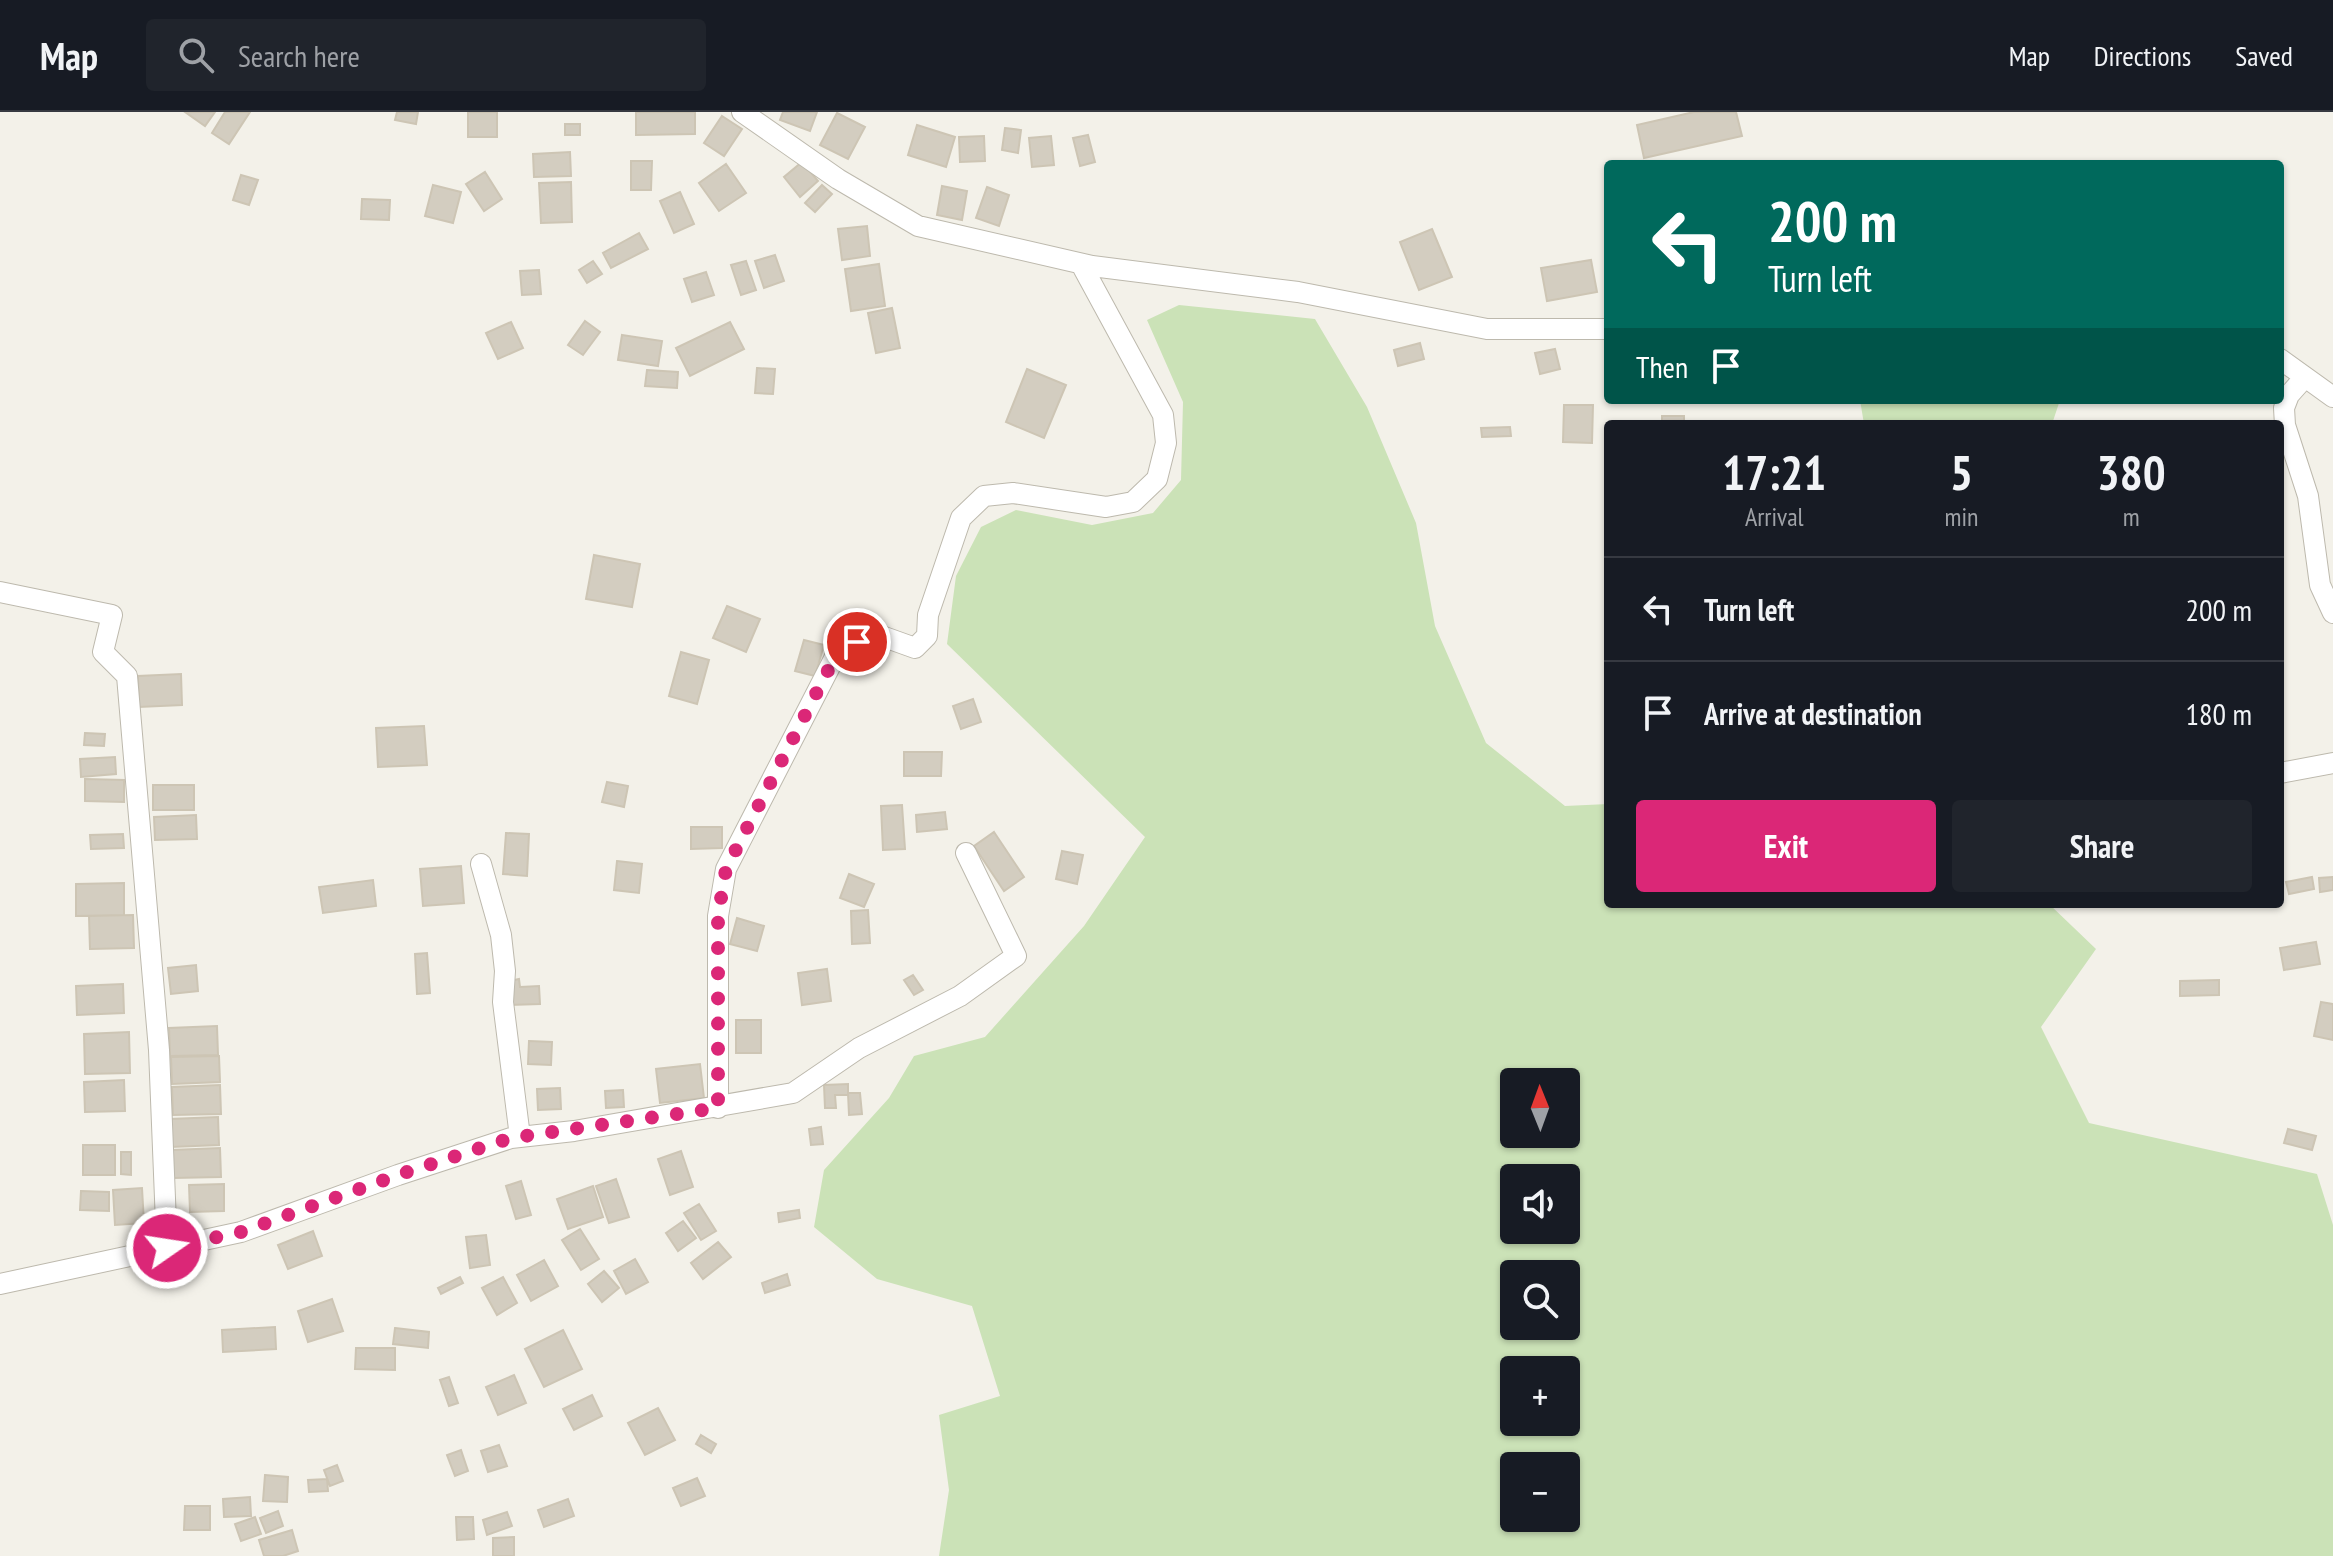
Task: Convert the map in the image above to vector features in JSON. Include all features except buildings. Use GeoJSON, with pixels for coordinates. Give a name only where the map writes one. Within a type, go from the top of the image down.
{"type":"FeatureCollection","features":[{"type":"Feature","properties":{"kind":"street"},"geometry":{"type":"LineString","coordinates":[[742,112],[838,179],[918,226],[1081,264],[1298,292],[1487,329],[1604,329]]}},
{"type":"Feature","properties":{"kind":"street"},"geometry":{"type":"LineString","coordinates":[[718,1108],[718,916],[726,869],[838,651],[876,634],[915,648],[927,636],[928,615],[961,518],[984,496],[1013,493],[1106,507],[1133,502],[1157,479],[1166,443],[1163,415],[1081,264]]}},
{"type":"Feature","properties":{"kind":"street"},"geometry":{"type":"LineString","coordinates":[[2284,362],[2333,397]]}},
{"type":"Feature","properties":{"kind":"street"},"geometry":{"type":"LineString","coordinates":[[2305,377],[2289,395],[2284,408],[2285,425],[2308,496],[2320,585],[2333,613]]}},
{"type":"Feature","properties":{"kind":"street"},"geometry":{"type":"LineString","coordinates":[[0,592],[112,615],[103,652],[127,676],[159,1050],[167,1248]]}},
{"type":"Feature","properties":{"kind":"street"},"geometry":{"type":"LineString","coordinates":[[2284,772],[2333,763]]}},
{"type":"Feature","properties":{"kind":"street"},"geometry":{"type":"LineString","coordinates":[[0,1284],[241,1232],[398,1175],[520,1137],[718,1108],[793,1093],[859,1048],[960,996],[1016,956],[966,853]]}},
{"type":"Feature","properties":{"kind":"street"},"geometry":{"type":"LineString","coordinates":[[481,864],[501,935],[505,971],[503,1002],[520,1137]]}},
{"type":"Feature","properties":{"kind":"green space"},"geometry":{"type":"Polygon","coordinates":[[[1179,305],[1315,319],[1367,407],[1416,523],[1435,626],[1486,743],[1565,806],[1604,804],[1604,908],[2053,908],[2096,949],[2041,1027],[2089,1123],[2317,1174],[2333,1225],[2333,1556],[939,1556],[949,1490],[939,1415],[1000,1396],[972,1306],[877,1279],[814,1227],[824,1170],[889,1098],[914,1056],[985,1037],[1084,926],[1145,837],[947,644],[956,576],[981,527],[1016,510],[1092,525],[1153,513],[1181,480],[1183,402],[1147,320],[1179,305]]]}},
{"type":"Feature","properties":{"kind":"green space"},"geometry":{"type":"Polygon","coordinates":[[[1861,404],[2059,404],[2053,420],[1863,420],[1861,404]]]}},
{"type":"Feature","properties":{"kind":"route"},"geometry":{"type":"LineString","coordinates":[[167,1248],[241,1232],[511,1138],[718,1108],[718,916],[726,869],[838,651],[857,642]]}}]}
